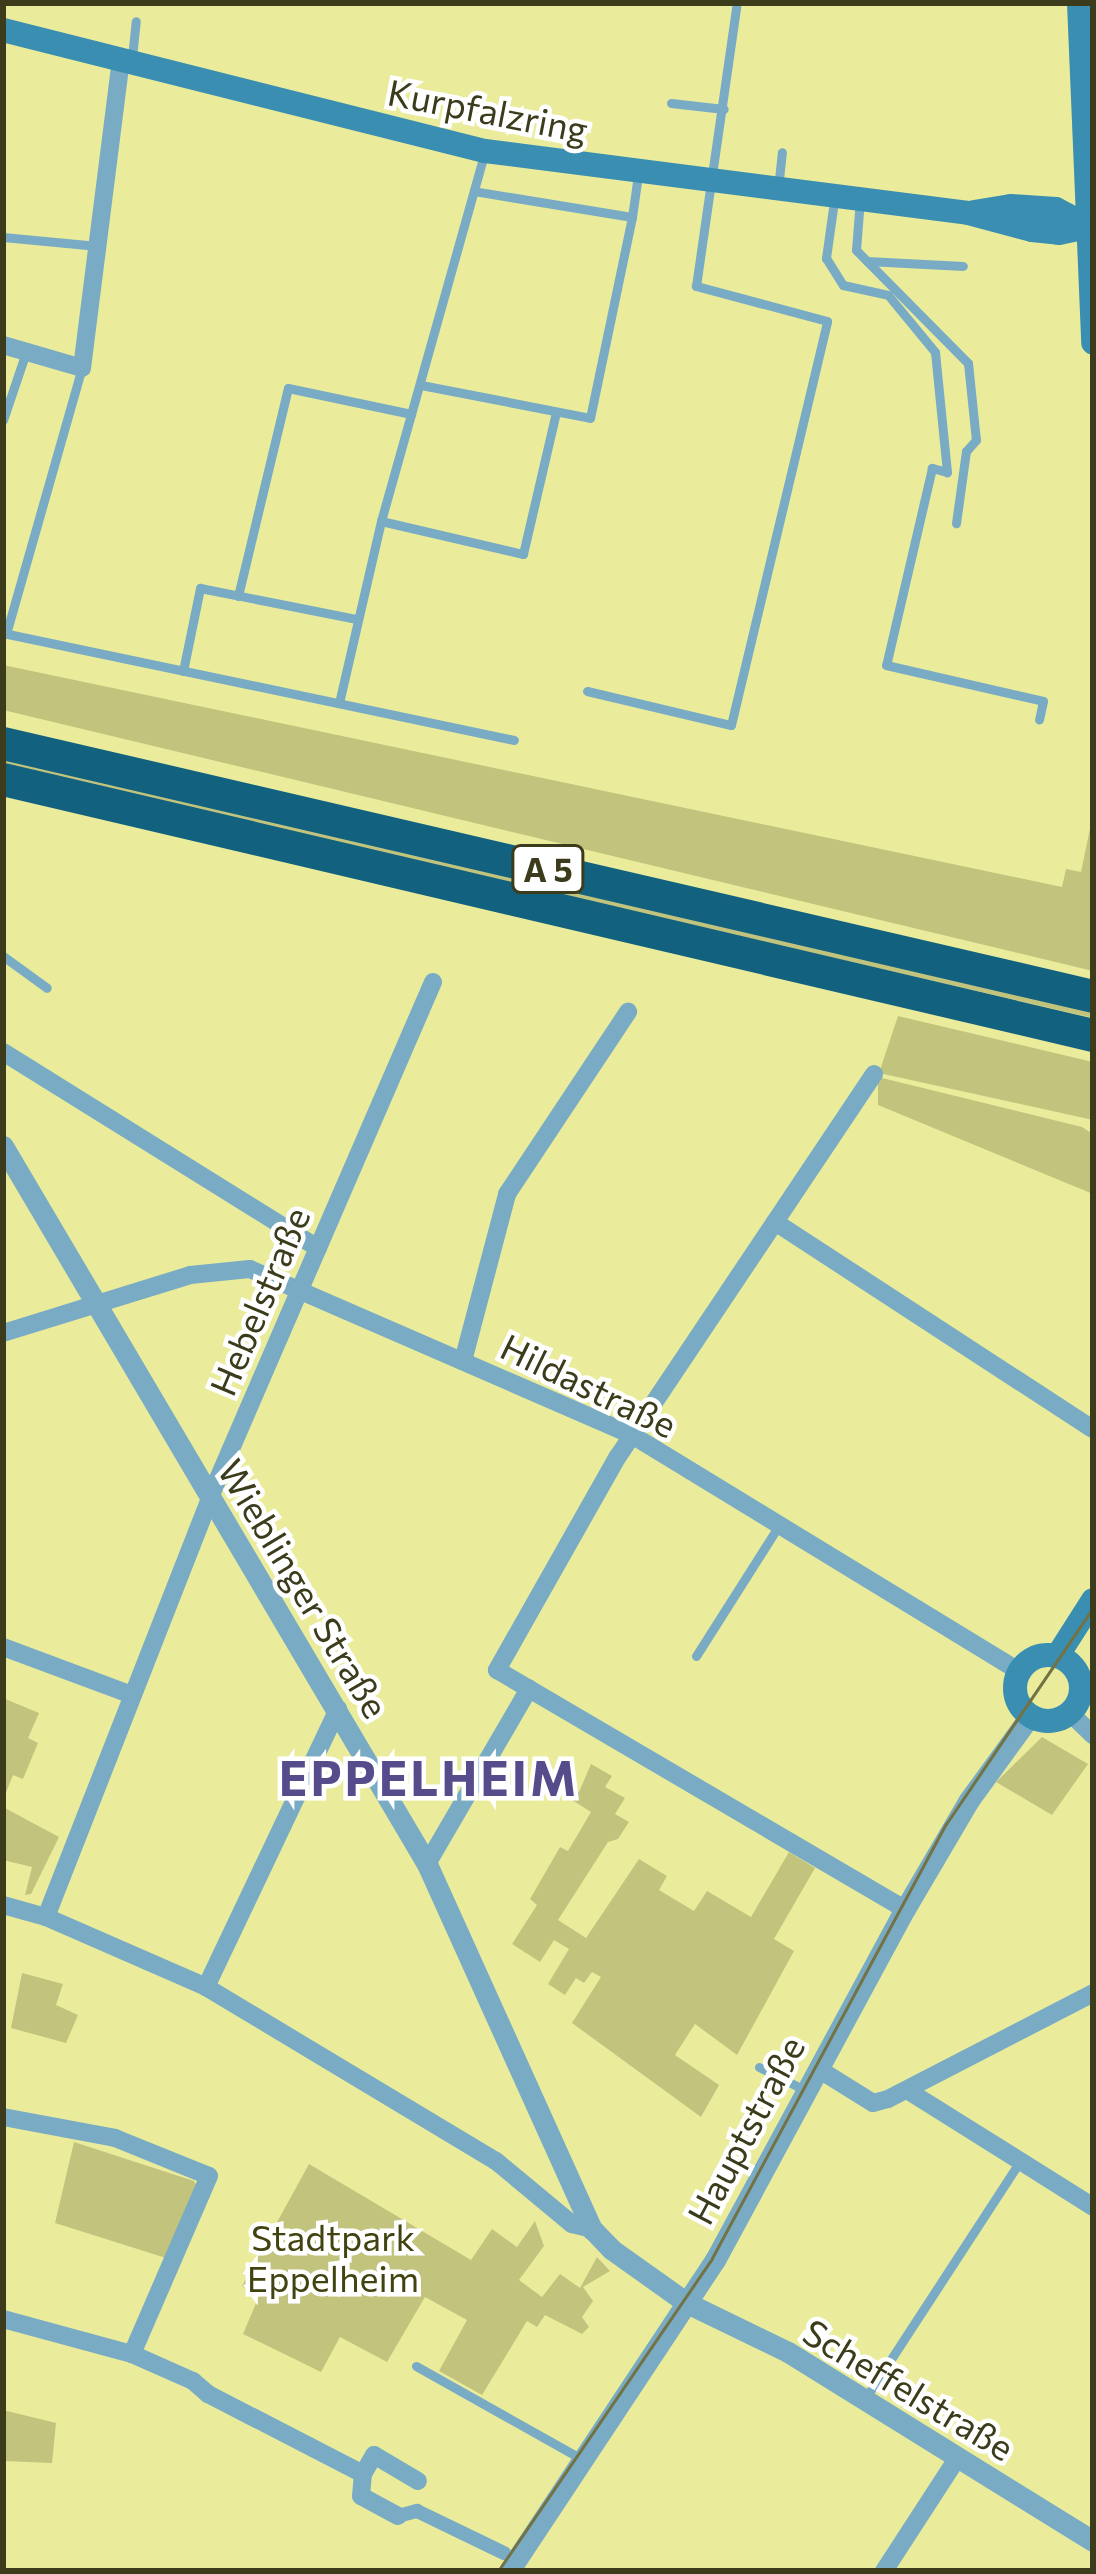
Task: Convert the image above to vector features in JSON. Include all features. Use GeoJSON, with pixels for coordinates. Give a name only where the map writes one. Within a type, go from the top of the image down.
{"type":"FeatureCollection","features":[{"type":"Feature","properties":{"kind":"highway","name":"A 5"},"geometry":{"type":"LineString","coordinates":[[3,743],[1093,996]]}},
{"type":"Feature","properties":{"kind":"highway","name":"A 5"},"geometry":{"type":"LineString","coordinates":[[3,779],[1093,1035]]}},
{"type":"Feature","properties":{"kind":"main road"},"geometry":{"type":"LineString","coordinates":[[1079,3],[1093,343]]}},
{"type":"Feature","properties":{"kind":"main road","name":"Kurpfalzring"},"geometry":{"type":"LineString","coordinates":[[3,30],[485,151],[968,213],[1011,206],[1056,209],[1090,226]]}},
{"type":"Feature","properties":{"kind":"main road"},"geometry":{"type":"LineString","coordinates":[[1058,1655],[1093,1600]]}},
{"type":"Feature","properties":{"kind":"main road"},"geometry":{"type":"LineString","coordinates":[[1042,1654],[1058,1655],[1074,1666],[1081,1681],[1080,1699],[1070,1713],[1050,1721],[1030,1716],[1016,1695],[1019,1671],[1042,1654]]}},
{"type":"Feature","properties":{"kind":"street"},"geometry":{"type":"LineString","coordinates":[[3,345],[82,368],[126,62]]}},
{"type":"Feature","properties":{"kind":"street","name":"Hebelstraße"},"geometry":{"type":"LineString","coordinates":[[46,1916],[211,1495],[433,982]]}},
{"type":"Feature","properties":{"kind":"street"},"geometry":{"type":"LineString","coordinates":[[463,1360],[507,1193],[628,1012]]}},
{"type":"Feature","properties":{"kind":"street"},"geometry":{"type":"LineString","coordinates":[[3,1052],[318,1248]]}},
{"type":"Feature","properties":{"kind":"street"},"geometry":{"type":"LineString","coordinates":[[874,1074],[632,1435],[497,1670],[905,1909]]}},
{"type":"Feature","properties":{"kind":"street","name":"Wieblinger Straße"},"geometry":{"type":"LineString","coordinates":[[5,1150],[427,1864],[592,2229],[611,2249],[687,2302]]}},
{"type":"Feature","properties":{"kind":"street"},"geometry":{"type":"LineString","coordinates":[[775,1222],[1093,1429]]}},
{"type":"Feature","properties":{"kind":"street","name":"Hildastraße"},"geometry":{"type":"LineString","coordinates":[[3,1334],[223,1269],[250,1269],[632,1435],[1019,1671]]}},
{"type":"Feature","properties":{"kind":"street"},"geometry":{"type":"LineString","coordinates":[[3,1647],[132,1695]]}},
{"type":"Feature","properties":{"kind":"street"},"geometry":{"type":"LineString","coordinates":[[427,1864],[529,1689]]}},
{"type":"Feature","properties":{"kind":"street"},"geometry":{"type":"LineString","coordinates":[[206,1987],[338,1709]]}},
{"type":"Feature","properties":{"kind":"street"},"geometry":{"type":"LineString","coordinates":[[1070,1713],[1093,1735]]}},
{"type":"Feature","properties":{"kind":"street","name":"Hauptstraße"},"geometry":{"type":"LineString","coordinates":[[507,2562],[687,2302],[808,2092],[905,1909],[969,1800],[1030,1716]]}},
{"type":"Feature","properties":{"kind":"street"},"geometry":{"type":"LineString","coordinates":[[3,1905],[46,1916],[206,1987],[496,2161],[572,2224],[592,2229]]}},
{"type":"Feature","properties":{"kind":"street"},"geometry":{"type":"LineString","coordinates":[[820,2070],[873,2103],[888,2099],[910,2092],[1093,1993]]}},
{"type":"Feature","properties":{"kind":"street"},"geometry":{"type":"LineString","coordinates":[[910,2092],[1093,2207]]}},
{"type":"Feature","properties":{"kind":"street"},"geometry":{"type":"LineString","coordinates":[[3,2117],[115,2138],[209,2176],[132,2354]]}},
{"type":"Feature","properties":{"kind":"street","name":"Scheffelstraße"},"geometry":{"type":"LineString","coordinates":[[687,2302],[788,2352],[1093,2541]]}},
{"type":"Feature","properties":{"kind":"street"},"geometry":{"type":"LineString","coordinates":[[3,2319],[132,2354],[194,2381],[208,2394],[364,2474]]}},
{"type":"Feature","properties":{"kind":"street"},"geometry":{"type":"LineString","coordinates":[[418,2481],[374,2456],[364,2474],[361,2496],[398,2516],[417,2511],[507,2562]]}},
{"type":"Feature","properties":{"kind":"street"},"geometry":{"type":"LineString","coordinates":[[884,2571],[958,2457]]}},
{"type":"Feature","properties":{"kind":"lane"},"geometry":{"type":"LineString","coordinates":[[587,691],[731,725],[827,321],[696,286],[737,3]]}},
{"type":"Feature","properties":{"kind":"lane"},"geometry":{"type":"LineString","coordinates":[[126,62],[136,21]]}},
{"type":"Feature","properties":{"kind":"lane"},"geometry":{"type":"LineString","coordinates":[[671,103],[724,110]]}},
{"type":"Feature","properties":{"kind":"lane"},"geometry":{"type":"LineString","coordinates":[[339,703],[381,521],[485,151]]}},
{"type":"Feature","properties":{"kind":"lane"},"geometry":{"type":"LineString","coordinates":[[778,189],[782,152]]}},
{"type":"Feature","properties":{"kind":"lane"},"geometry":{"type":"LineString","coordinates":[[421,385],[590,418],[638,172]]}},
{"type":"Feature","properties":{"kind":"lane"},"geometry":{"type":"LineString","coordinates":[[474,190],[632,218]]}},
{"type":"Feature","properties":{"kind":"lane"},"geometry":{"type":"LineString","coordinates":[[848,198],[854,242],[867,261],[968,363],[976,440],[966,451],[956,523]]}},
{"type":"Feature","properties":{"kind":"lane"},"geometry":{"type":"LineString","coordinates":[[848,198],[826,258],[843,285],[888,295],[935,352],[947,472],[932,468],[886,665],[1043,701],[1039,719]]}},
{"type":"Feature","properties":{"kind":"lane"},"geometry":{"type":"LineString","coordinates":[[3,237],[98,246]]}},
{"type":"Feature","properties":{"kind":"lane"},"geometry":{"type":"LineString","coordinates":[[867,261],[963,266]]}},
{"type":"Feature","properties":{"kind":"lane"},"geometry":{"type":"LineString","coordinates":[[3,420],[26,352]]}},
{"type":"Feature","properties":{"kind":"lane"},"geometry":{"type":"LineString","coordinates":[[82,368],[5,634],[514,740]]}},
{"type":"Feature","properties":{"kind":"lane"},"geometry":{"type":"LineString","coordinates":[[238,596],[288,388],[411,414]]}},
{"type":"Feature","properties":{"kind":"lane"},"geometry":{"type":"LineString","coordinates":[[381,521],[523,554],[556,412]]}},
{"type":"Feature","properties":{"kind":"lane"},"geometry":{"type":"LineString","coordinates":[[182,671],[200,588],[357,619]]}},
{"type":"Feature","properties":{"kind":"lane"},"geometry":{"type":"LineString","coordinates":[[3,956],[47,988]]}},
{"type":"Feature","properties":{"kind":"lane"},"geometry":{"type":"LineString","coordinates":[[696,1656],[778,1527]]}},
{"type":"Feature","properties":{"kind":"lane"},"geometry":{"type":"LineString","coordinates":[[759,2067],[808,2092]]}},
{"type":"Feature","properties":{"kind":"lane"},"geometry":{"type":"LineString","coordinates":[[865,2399],[1020,2162]]}},
{"type":"Feature","properties":{"kind":"lane"},"geometry":{"type":"LineString","coordinates":[[416,2366],[582,2458]]}},
{"type":"Feature","properties":{"kind":"green space"},"geometry":{"type":"Polygon","coordinates":[[[3,665],[1062,887],[1066,869],[1081,872],[1093,814],[1093,971],[3,710],[3,665]]]}},
{"type":"Feature","properties":{"kind":"green space"},"geometry":{"type":"Polygon","coordinates":[[[3,757],[1093,1011],[1093,1018],[3,765],[3,757]]]}},
{"type":"Feature","properties":{"kind":"green space"},"geometry":{"type":"Polygon","coordinates":[[[898,1016],[1093,1062],[1093,1120],[879,1073],[898,1016]]]}},
{"type":"Feature","properties":{"kind":"green space"},"geometry":{"type":"Polygon","coordinates":[[[878,1077],[1082,1127],[1093,1134],[1093,1194],[878,1105],[878,1077]]]}},
{"type":"Feature","properties":{"kind":"green space"},"geometry":{"type":"Polygon","coordinates":[[[3,1698],[39,1713],[28,1738],[38,1743],[23,1779],[13,1775],[3,1800],[3,1698]]]}},
{"type":"Feature","properties":{"kind":"green space"},"geometry":{"type":"Polygon","coordinates":[[[1042,1737],[1088,1764],[1052,1815],[996,1782],[1042,1737]]]}},
{"type":"Feature","properties":{"kind":"green space"},"geometry":{"type":"Polygon","coordinates":[[[591,1764],[612,1776],[605,1787],[625,1798],[615,1814],[629,1822],[618,1839],[608,1842],[558,1920],[586,1938],[639,1859],[667,1876],[659,1890],[694,1911],[707,1891],[751,1917],[789,1852],[815,1868],[774,1939],[794,1951],[737,2055],[695,2024],[675,2055],[719,2085],[701,2117],[572,2023],[601,1977],[592,1972],[584,1983],[576,1978],[565,1995],[548,1984],[569,1949],[554,1940],[540,1962],[512,1944],[537,1905],[530,1899],[560,1847],[568,1851],[591,1812],[564,1795],[566,1786],[579,1792],[591,1764]]]}},
{"type":"Feature","properties":{"kind":"green space"},"geometry":{"type":"Polygon","coordinates":[[[3,1807],[59,1837],[31,1894],[25,1895],[32,1867],[3,1860],[3,1807]]]}},
{"type":"Feature","properties":{"kind":"green space"},"geometry":{"type":"Polygon","coordinates":[[[22,1973],[63,1984],[56,2005],[78,2015],[66,2043],[11,2028],[22,1973]]]}},
{"type":"Feature","properties":{"kind":"green space"},"geometry":{"type":"Polygon","coordinates":[[[74,2142],[194,2181],[197,2187],[166,2258],[55,2223],[74,2142]]]}},
{"type":"Feature","properties":{"kind":"green space","name":"Stadtpark Eppelheim"},"geometry":{"type":"Polygon","coordinates":[[[309,2164],[471,2260],[492,2229],[517,2247],[535,2221],[544,2246],[519,2280],[542,2297],[560,2274],[580,2288],[597,2257],[610,2271],[583,2287],[593,2301],[582,2317],[589,2327],[582,2334],[545,2315],[537,2327],[527,2321],[482,2395],[439,2371],[467,2320],[425,2297],[387,2362],[340,2337],[321,2372],[243,2334],[259,2296],[242,2286],[309,2164]]]}},
{"type":"Feature","properties":{"kind":"green space"},"geometry":{"type":"Polygon","coordinates":[[[3,2410],[56,2423],[52,2463],[3,2461],[3,2410]]]}},
{"type":"Feature","properties":{"kind":"tram line"},"geometry":{"type":"LineString","coordinates":[[498,2571],[712,2258],[946,1824],[1093,1608]]}},
{"type":"Feature","properties":{"kind":"district","name":"EPPELHEIM"},"geometry":{"type":"Point","coordinates":[429,1777]}}]}
